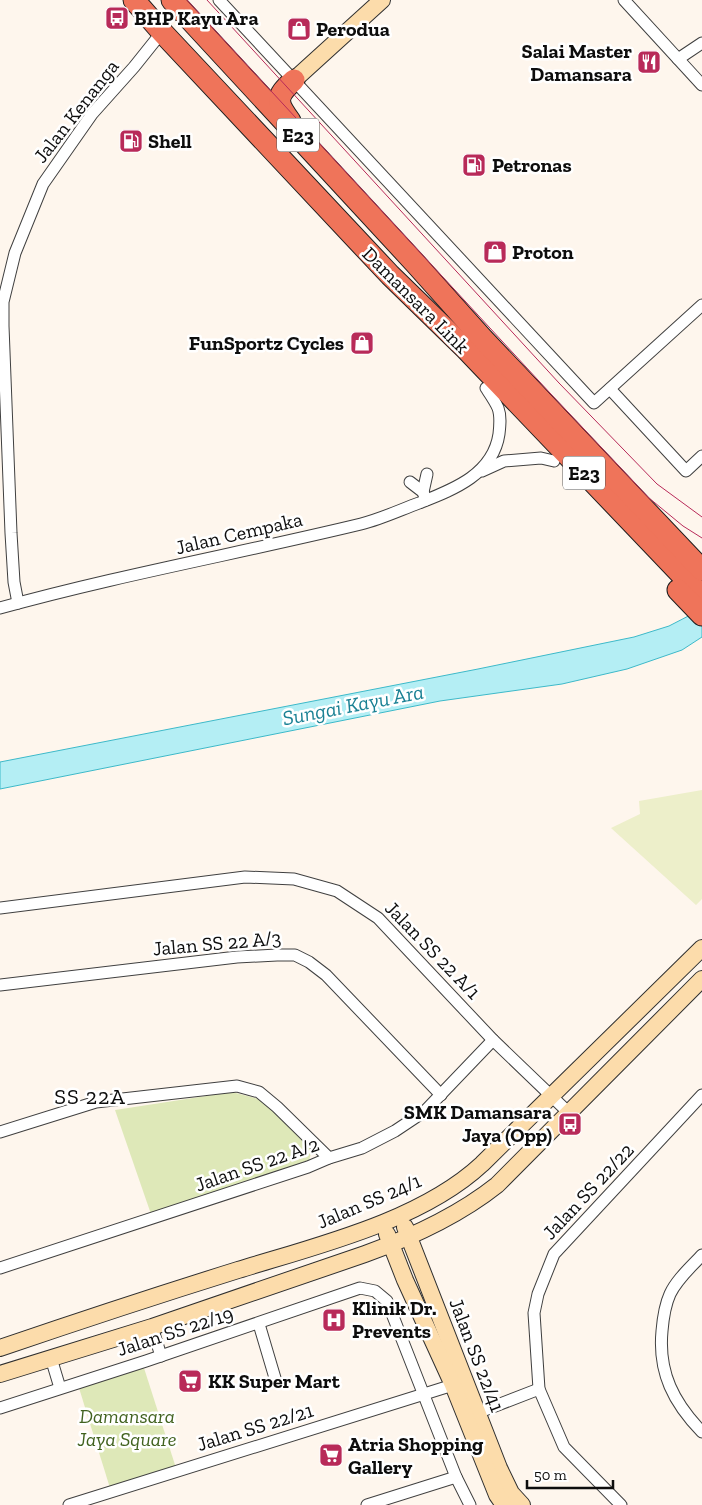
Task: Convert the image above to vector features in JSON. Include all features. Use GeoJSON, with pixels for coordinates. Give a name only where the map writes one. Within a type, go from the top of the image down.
{"type":"FeatureCollection","features":[{"type":"Feature","properties":{"kind":"highway","name":"Damansara Link"},"geometry":{"type":"LineString","coordinates":[[134,0],[390,275],[475,344],[702,570]]}},
{"type":"Feature","properties":{"kind":"highway","name":"Damansara Link"},"geometry":{"type":"LineString","coordinates":[[172,0],[415,263],[475,344],[693,596]]}},
{"type":"Feature","properties":{"kind":"highway"},"geometry":{"type":"LineString","coordinates":[[294,80],[284,88],[280,97],[280,107],[309,147]]}},
{"type":"Feature","properties":{"kind":"highway"},"geometry":{"type":"LineString","coordinates":[[415,263],[481,317],[702,548]]}},
{"type":"Feature","properties":{"kind":"highway"},"geometry":{"type":"LineString","coordinates":[[390,275],[486,388],[554,461],[693,596],[702,616]]}},
{"type":"Feature","properties":{"kind":"main road"},"geometry":{"type":"LineString","coordinates":[[294,80],[382,0]]}},
{"type":"Feature","properties":{"kind":"main road","name":"Jalan SS 24/1"},"geometry":{"type":"LineString","coordinates":[[0,1348],[85,1319],[336,1240],[400,1216],[468,1178],[702,948]]}},
{"type":"Feature","properties":{"kind":"main road"},"geometry":{"type":"LineString","coordinates":[[0,1374],[152,1326],[365,1254],[408,1237],[458,1212],[497,1185],[702,980]]}},
{"type":"Feature","properties":{"kind":"main road","name":"Jalan SS 22/41"},"geometry":{"type":"LineString","coordinates":[[400,1216],[477,1413],[511,1493],[522,1505]]}},
{"type":"Feature","properties":{"kind":"main road","name":"Jalan SS 22/41"},"geometry":{"type":"LineString","coordinates":[[382,1223],[405,1280],[453,1384],[497,1495],[504,1505]]}},
{"type":"Feature","properties":{"kind":"main road"},"geometry":{"type":"LineString","coordinates":[[365,1254],[380,1257],[396,1268],[405,1280]]}},
{"type":"Feature","properties":{"kind":"main road"},"geometry":{"type":"LineString","coordinates":[[85,1319],[94,1345]]}},
{"type":"Feature","properties":{"kind":"street"},"geometry":{"type":"LineString","coordinates":[[219,0],[594,403],[702,305]]}},
{"type":"Feature","properties":{"kind":"street"},"geometry":{"type":"LineString","coordinates":[[624,0],[702,84]]}},
{"type":"Feature","properties":{"kind":"street","name":"Jalan Kenanga"},"geometry":{"type":"LineString","coordinates":[[18,603],[14,582],[11,532],[3,326],[3,302],[15,253],[43,184],[92,114],[134,68],[162,32]]}},
{"type":"Feature","properties":{"kind":"street"},"geometry":{"type":"LineString","coordinates":[[678,59],[702,43]]}},
{"type":"Feature","properties":{"kind":"street","name":"Jalan Cempaka"},"geometry":{"type":"LineString","coordinates":[[0,608],[89,585],[288,542],[373,521],[424,496],[471,479],[493,454],[498,441],[500,414],[486,388]]}},
{"type":"Feature","properties":{"kind":"street"},"geometry":{"type":"LineString","coordinates":[[610,389],[686,471],[702,456]]}},
{"type":"Feature","properties":{"kind":"street","name":"Jalan Cempaka"},"geometry":{"type":"LineString","coordinates":[[478,473],[504,461],[541,458],[554,461]]}},
{"type":"Feature","properties":{"kind":"street"},"geometry":{"type":"LineString","coordinates":[[424,496],[427,474]]}},
{"type":"Feature","properties":{"kind":"street"},"geometry":{"type":"LineString","coordinates":[[410,482],[424,496]]}},
{"type":"Feature","properties":{"kind":"street","name":"Jalan SS 22 A/1"},"geometry":{"type":"LineString","coordinates":[[0,908],[244,877],[294,879],[337,891],[378,918],[494,1040],[568,1113]]}},
{"type":"Feature","properties":{"kind":"street","name":"Jalan SS 22 A/3"},"geometry":{"type":"LineString","coordinates":[[0,985],[237,957],[295,955],[309,962],[326,975],[441,1095]]}},
{"type":"Feature","properties":{"kind":"street","name":"Jalan SS 22 A/2"},"geometry":{"type":"LineString","coordinates":[[0,1268],[362,1148],[395,1131],[425,1111],[494,1040]]}},
{"type":"Feature","properties":{"kind":"street"},"geometry":{"type":"LineString","coordinates":[[0,1132],[96,1102],[236,1086],[259,1092],[329,1158]]}},
{"type":"Feature","properties":{"kind":"street","name":"Jalan SS 22/22"},"geometry":{"type":"LineString","coordinates":[[621,1505],[564,1447],[539,1389],[534,1313],[538,1294],[554,1254],[702,1095]]}},
{"type":"Feature","properties":{"kind":"street"},"geometry":{"type":"LineString","coordinates":[[702,1255],[677,1282],[670,1294],[663,1318],[661,1359],[665,1376],[672,1392],[685,1412],[702,1432]]}},
{"type":"Feature","properties":{"kind":"street","name":"Jalan SS 22/19"},"geometry":{"type":"LineString","coordinates":[[0,1408],[259,1324],[360,1288],[375,1291],[387,1301],[423,1394]]}},
{"type":"Feature","properties":{"kind":"street"},"geometry":{"type":"LineString","coordinates":[[259,1324],[275,1378]]}},
{"type":"Feature","properties":{"kind":"street"},"geometry":{"type":"LineString","coordinates":[[152,1326],[161,1356]]}},
{"type":"Feature","properties":{"kind":"street"},"geometry":{"type":"LineString","coordinates":[[51,1358],[60,1388]]}},
{"type":"Feature","properties":{"kind":"street","name":"Jalan SS 22/21"},"geometry":{"type":"LineString","coordinates":[[68,1505],[453,1384]]}},
{"type":"Feature","properties":{"kind":"street"},"geometry":{"type":"LineString","coordinates":[[477,1413],[539,1389]]}},
{"type":"Feature","properties":{"kind":"street"},"geometry":{"type":"LineString","coordinates":[[423,1394],[456,1477],[471,1505]]}},
{"type":"Feature","properties":{"kind":"street"},"geometry":{"type":"LineString","coordinates":[[366,1505],[456,1477]]}},
{"type":"Feature","properties":{"kind":"green space"},"geometry":{"type":"Polygon","coordinates":[[[702,790],[702,899],[696,905],[611,828],[640,814],[639,801],[702,790]]]}},
{"type":"Feature","properties":{"kind":"green space"},"geometry":{"type":"Polygon","coordinates":[[[232,1092],[259,1099],[308,1139],[311,1153],[308,1165],[152,1217],[115,1110],[232,1092]]]}},
{"type":"Feature","properties":{"kind":"green space","name":"Damansara Jaya Square"},"geometry":{"type":"Polygon","coordinates":[[[144,1368],[176,1468],[110,1488],[79,1388],[144,1368]]]}},
{"type":"Feature","properties":{"kind":"water","name":"Sungai Kayu Ara"},"geometry":{"type":"Polygon","coordinates":[[[702,609],[702,637],[682,650],[627,669],[562,684],[440,701],[0,789],[0,762],[634,637],[669,626],[702,609]]]}},
{"type":"Feature","properties":{"kind":"tram line"},"geometry":{"type":"LineString","coordinates":[[187,0],[649,498],[683,526],[702,538]]}},
{"type":"Feature","properties":{"kind":"tram line"},"geometry":{"type":"LineString","coordinates":[[207,0],[559,383],[657,484],[702,517]]}},
{"type":"Feature","properties":{"kind":"place","name":"BHP Kayu Ara"},"geometry":{"type":"Point","coordinates":[117,18]}},
{"type":"Feature","properties":{"kind":"place","name":"Perodua"},"geometry":{"type":"Point","coordinates":[299,29]}},
{"type":"Feature","properties":{"kind":"place","name":"Salai Master Damansara"},"geometry":{"type":"Point","coordinates":[649,62]}},
{"type":"Feature","properties":{"kind":"place","name":"Shell"},"geometry":{"type":"Point","coordinates":[131,141]}},
{"type":"Feature","properties":{"kind":"place","name":"Petronas"},"geometry":{"type":"Point","coordinates":[474,165]}},
{"type":"Feature","properties":{"kind":"place","name":"Proton"},"geometry":{"type":"Point","coordinates":[495,252]}},
{"type":"Feature","properties":{"kind":"place","name":"FunSportz Cycles"},"geometry":{"type":"Point","coordinates":[362,343]}},
{"type":"Feature","properties":{"kind":"place","name":"SMK Damansara Jaya (Opp)"},"geometry":{"type":"Point","coordinates":[570,1124]}},
{"type":"Feature","properties":{"kind":"place","name":"Klinik Dr. Prevents"},"geometry":{"type":"Point","coordinates":[334,1320]}},
{"type":"Feature","properties":{"kind":"place","name":"KK Super Mart"},"geometry":{"type":"Point","coordinates":[190,1381]}},
{"type":"Feature","properties":{"kind":"place","name":"Atria Shopping Gallery"},"geometry":{"type":"Point","coordinates":[331,1455]}},
{"type":"Feature","properties":{"kind":"district","name":"SS 22A"},"geometry":{"type":"Point","coordinates":[90,1096]}}]}
